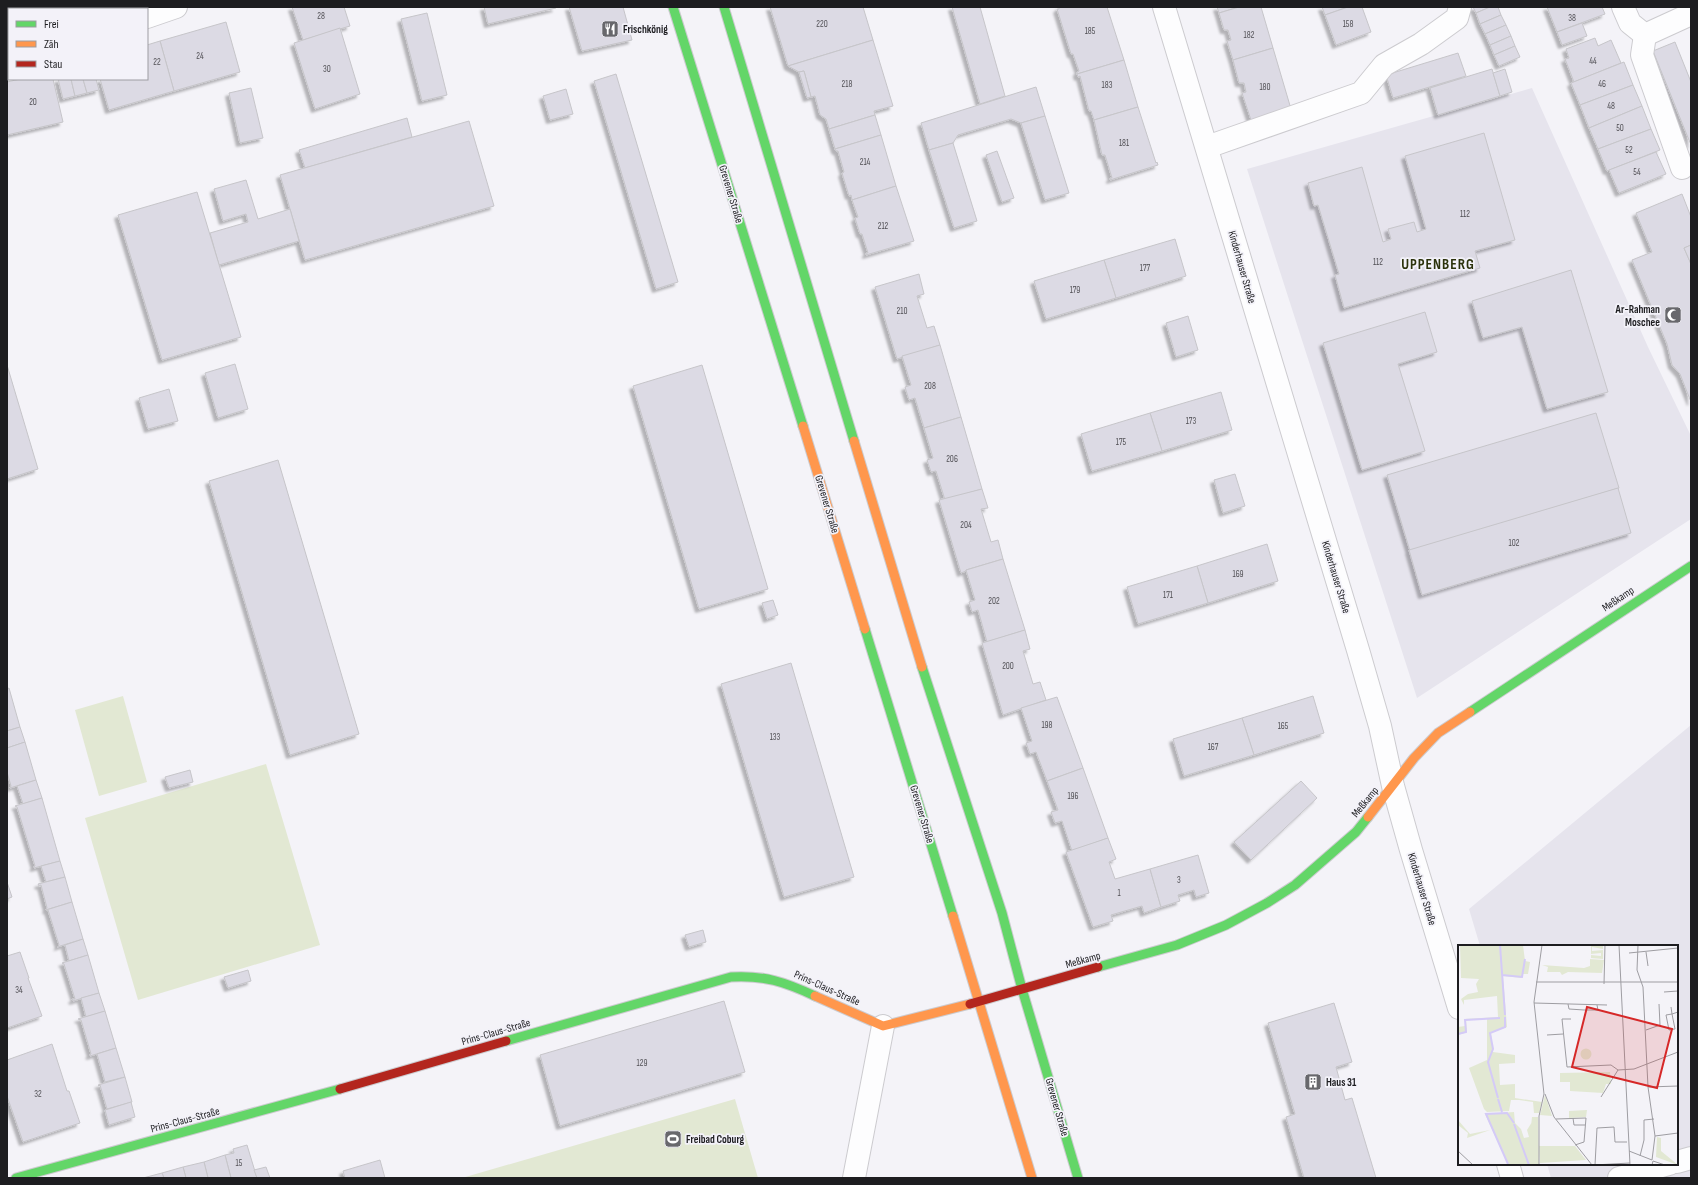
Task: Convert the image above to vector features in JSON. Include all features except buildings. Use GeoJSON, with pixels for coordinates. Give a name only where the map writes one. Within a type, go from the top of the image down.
{"type":"FeatureCollection","features":[{"type":"Feature","properties":{"kind":"main road","name":"Grevener Straße"},"geometry":{"type":"LineString","coordinates":[[673,7],[840,544],[1032,1178]]}},
{"type":"Feature","properties":{"kind":"main road","name":"Grevener Straße"},"geometry":{"type":"LineString","coordinates":[[724,7],[921,664],[1000,908],[1022,989],[1078,1178]]}},
{"type":"Feature","properties":{"kind":"main road","name":"Meßkamp"},"geometry":{"type":"LineString","coordinates":[[1022,989],[1177,945],[1226,925],[1266,903],[1294,885],[1356,832],[1414,758],[1438,734],[1691,566]]}},
{"type":"Feature","properties":{"kind":"main road","name":"Prins-Claus-Straße"},"geometry":{"type":"LineString","coordinates":[[16,1178],[269,1109],[731,977],[758,977],[784,982],[882,1026]]}},
{"type":"Feature","properties":{"kind":"main road"},"geometry":{"type":"LineString","coordinates":[[882,1026],[937,1013],[1022,989]]}},
{"type":"Feature","properties":{"kind":"street"},"geometry":{"type":"LineString","coordinates":[[148,17],[176,7]]}},
{"type":"Feature","properties":{"kind":"street","name":"Kinderhauser Straße"},"geometry":{"type":"LineString","coordinates":[[1164,7],[1380,726],[1393,786],[1417,872],[1458,1005]]}},
{"type":"Feature","properties":{"kind":"street"},"geometry":{"type":"LineString","coordinates":[[1207,147],[1361,93],[1384,65],[1421,44],[1457,18],[1460,7]]}},
{"type":"Feature","properties":{"kind":"street"},"geometry":{"type":"LineString","coordinates":[[1623,7],[1630,23],[1645,36]]}},
{"type":"Feature","properties":{"kind":"street"},"geometry":{"type":"LineString","coordinates":[[1645,36],[1691,14]]}},
{"type":"Feature","properties":{"kind":"street"},"geometry":{"type":"LineString","coordinates":[[1645,36],[1642,56],[1682,168]]}},
{"type":"Feature","properties":{"kind":"street"},"geometry":{"type":"LineString","coordinates":[[854,1178],[882,1026]]}},
{"type":"Feature","properties":{"kind":"street"},"geometry":{"type":"LineString","coordinates":[[1678,1162],[1691,1158]]}},
{"type":"Feature","properties":{"kind":"street"},"geometry":{"type":"LineString","coordinates":[[1508,1165],[1512,1178]]}},
{"type":"Feature","properties":{"kind":"street"},"geometry":{"type":"LineString","coordinates":[[1619,1178],[1665,1165]]}},
{"type":"Feature","properties":{"kind":"shaded area"},"geometry":{"type":"Polygon","coordinates":[[[1532,88],[1648,347],[1691,436],[1691,519],[1417,698],[1247,169],[1532,88]]]}},
{"type":"Feature","properties":{"kind":"shaded area"},"geometry":{"type":"Polygon","coordinates":[[[1691,725],[1691,1178],[1551,1178],[1547,1165],[1678,1165],[1678,945],[1480,945],[1469,909],[1691,725]]]}},
{"type":"Feature","properties":{"kind":"green space"},"geometry":{"type":"Polygon","coordinates":[[[7,7],[86,7],[8,8],[7,29],[7,7]]]}},
{"type":"Feature","properties":{"kind":"green space"},"geometry":{"type":"Polygon","coordinates":[[[123,696],[147,782],[99,796],[75,710],[123,696]]]}},
{"type":"Feature","properties":{"kind":"green space"},"geometry":{"type":"Polygon","coordinates":[[[266,764],[320,945],[138,1000],[85,818],[266,764]]]}},
{"type":"Feature","properties":{"kind":"green space","name":"Freibad Coburg"},"geometry":{"type":"Polygon","coordinates":[[[735,1099],[758,1178],[462,1178],[735,1099]]]}},
{"type":"Feature","properties":{"kind":"traffic: fast"},"geometry":{"type":"LineString","coordinates":[[673,7],[803,426]]}},
{"type":"Feature","properties":{"kind":"traffic: fast"},"geometry":{"type":"LineString","coordinates":[[724,7],[854,441]]}},
{"type":"Feature","properties":{"kind":"traffic: fast"},"geometry":{"type":"LineString","coordinates":[[1470,712],[1691,566]]}},
{"type":"Feature","properties":{"kind":"traffic: fast"},"geometry":{"type":"LineString","coordinates":[[865,629],[953,916]]}},
{"type":"Feature","properties":{"kind":"traffic: fast"},"geometry":{"type":"LineString","coordinates":[[922,667],[1002,913],[1022,989],[1078,1178]]}},
{"type":"Feature","properties":{"kind":"traffic: fast"},"geometry":{"type":"LineString","coordinates":[[1098,967],[1177,945],[1226,925],[1267,903],[1295,885],[1356,832],[1368,817]]}},
{"type":"Feature","properties":{"kind":"traffic: fast"},"geometry":{"type":"LineString","coordinates":[[506,1041],[731,977],[754,977],[774,980],[815,996]]}},
{"type":"Feature","properties":{"kind":"traffic: fast"},"geometry":{"type":"LineString","coordinates":[[16,1178],[340,1089]]}},
{"type":"Feature","properties":{"kind":"traffic: slow"},"geometry":{"type":"LineString","coordinates":[[803,426],[865,629]]}},
{"type":"Feature","properties":{"kind":"traffic: slow"},"geometry":{"type":"LineString","coordinates":[[854,441],[922,667]]}},
{"type":"Feature","properties":{"kind":"traffic: slow"},"geometry":{"type":"LineString","coordinates":[[1368,817],[1414,758],[1438,733],[1470,712]]}},
{"type":"Feature","properties":{"kind":"traffic: slow"},"geometry":{"type":"LineString","coordinates":[[953,916],[1032,1178]]}},
{"type":"Feature","properties":{"kind":"traffic: slow"},"geometry":{"type":"LineString","coordinates":[[815,996],[883,1026],[970,1004]]}},
{"type":"Feature","properties":{"kind":"traffic: jam"},"geometry":{"type":"LineString","coordinates":[[970,1004],[1098,967]]}},
{"type":"Feature","properties":{"kind":"traffic: jam"},"geometry":{"type":"LineString","coordinates":[[340,1089],[506,1041]]}},
{"type":"Feature","properties":{"kind":"place","name":"Frischkönig"},"geometry":{"type":"Point","coordinates":[610,29]}},
{"type":"Feature","properties":{"kind":"place","name":"Ar-Rahman Moschee"},"geometry":{"type":"Point","coordinates":[1673,315]}},
{"type":"Feature","properties":{"kind":"place","name":"Haus 31"},"geometry":{"type":"Point","coordinates":[1313,1082]}},
{"type":"Feature","properties":{"kind":"place","name":"Freibad Coburg"},"geometry":{"type":"Point","coordinates":[673,1139]}},
{"type":"Feature","properties":{"kind":"district","name":"UPPENBERG"},"geometry":{"type":"Point","coordinates":[1438,264]}}]}
